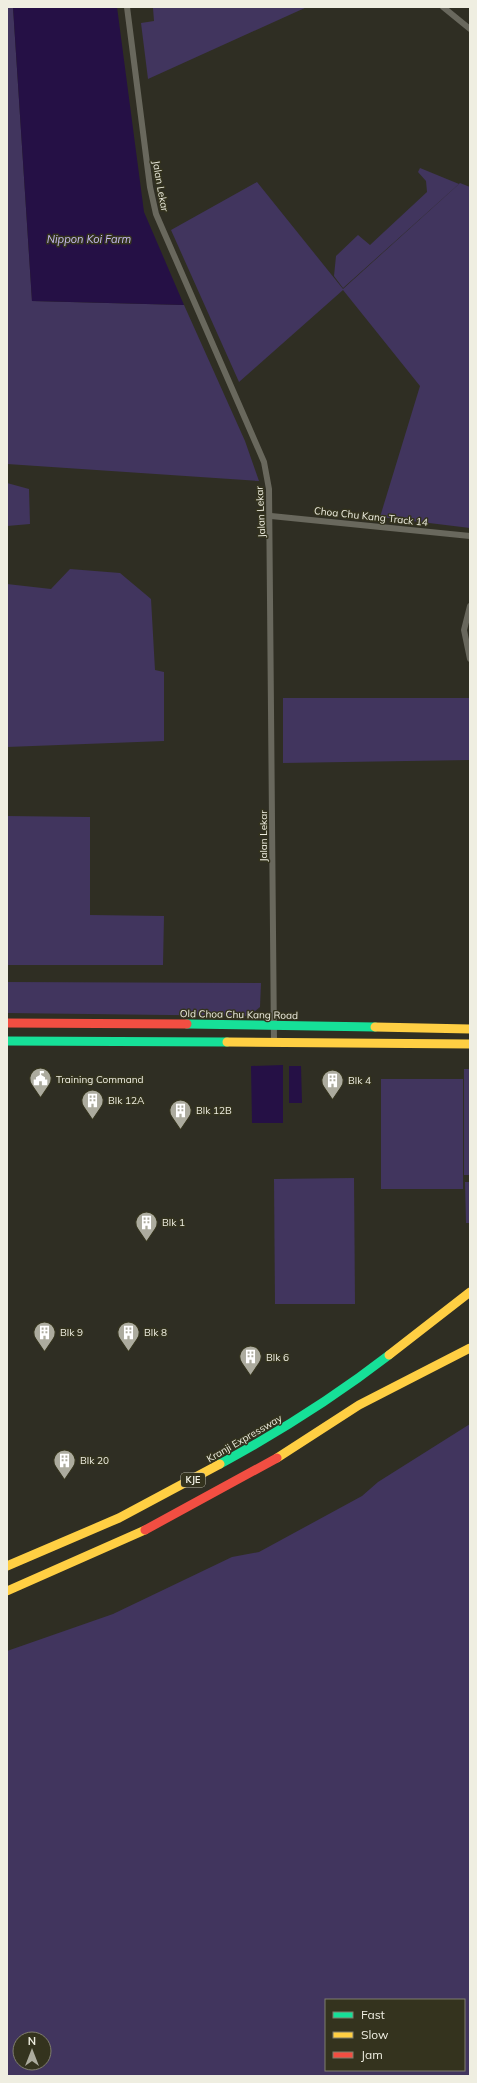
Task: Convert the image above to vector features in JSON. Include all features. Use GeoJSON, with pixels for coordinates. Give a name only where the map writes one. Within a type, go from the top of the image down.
{"type":"FeatureCollection","features":[{"type":"Feature","properties":{"kind":"main road","name":"Old Choa Chu Kang Road"},"geometry":{"type":"LineString","coordinates":[[7,1023],[274,1024],[470,1029]]}},
{"type":"Feature","properties":{"kind":"main road"},"geometry":{"type":"LineString","coordinates":[[7,1041],[470,1044]]}},
{"type":"Feature","properties":{"kind":"main road","name":"Kranji Expressway"},"geometry":{"type":"LineString","coordinates":[[7,1566],[119,1518],[261,1442],[366,1373],[470,1292]]}},
{"type":"Feature","properties":{"kind":"main road","name":"KJE"},"geometry":{"type":"LineString","coordinates":[[7,1591],[130,1538],[201,1501],[272,1462],[359,1405],[470,1348]]}},
{"type":"Feature","properties":{"kind":"street","name":"Jalan Lekar"},"geometry":{"type":"LineString","coordinates":[[126,7],[149,179],[156,214],[264,462],[269,489],[271,516],[274,1042]]}},
{"type":"Feature","properties":{"kind":"street"},"geometry":{"type":"LineString","coordinates":[[443,7],[470,29]]}},
{"type":"Feature","properties":{"kind":"street","name":"Choa Chu Kang Track 14"},"geometry":{"type":"LineString","coordinates":[[271,516],[470,536]]}},
{"type":"Feature","properties":{"kind":"street"},"geometry":{"type":"LineString","coordinates":[[470,606],[464,630],[470,658]]}},
{"type":"Feature","properties":{"kind":"shaded area"},"geometry":{"type":"Polygon","coordinates":[[[7,7],[13,7],[32,301],[184,305],[245,441],[259,481],[7,464],[7,7]]]}},
{"type":"Feature","properties":{"kind":"shaded area"},"geometry":{"type":"Polygon","coordinates":[[[307,7],[148,79],[141,23],[154,21],[153,8],[307,7]]]}},
{"type":"Feature","properties":{"kind":"shaded area"},"geometry":{"type":"Polygon","coordinates":[[[420,168],[459,184],[343,288],[334,276],[336,256],[358,235],[370,245],[427,192],[426,181],[418,172],[420,168]]]}},
{"type":"Feature","properties":{"kind":"shaded area"},"geometry":{"type":"Polygon","coordinates":[[[257,182],[343,289],[460,183],[470,187],[470,528],[380,517],[420,386],[343,290],[239,382],[171,230],[257,182]]]}},
{"type":"Feature","properties":{"kind":"shaded area"},"geometry":{"type":"Polygon","coordinates":[[[7,483],[29,489],[30,524],[7,526],[7,483]]]}},
{"type":"Feature","properties":{"kind":"shaded area"},"geometry":{"type":"Polygon","coordinates":[[[70,569],[120,573],[151,599],[155,670],[164,672],[164,741],[7,747],[7,584],[51,589],[70,569]]]}},
{"type":"Feature","properties":{"kind":"shaded area"},"geometry":{"type":"Polygon","coordinates":[[[283,698],[470,698],[470,760],[283,763],[283,698]]]}},
{"type":"Feature","properties":{"kind":"shaded area"},"geometry":{"type":"Polygon","coordinates":[[[7,816],[90,817],[90,915],[164,916],[163,965],[7,965],[7,816]]]}},
{"type":"Feature","properties":{"kind":"shaded area"},"geometry":{"type":"Polygon","coordinates":[[[7,982],[261,983],[260,1007],[249,1016],[7,1013],[7,982]]]}},
{"type":"Feature","properties":{"kind":"shaded area"},"geometry":{"type":"Polygon","coordinates":[[[464,1069],[470,1069],[470,1175],[464,1175],[464,1069]]]}},
{"type":"Feature","properties":{"kind":"shaded area"},"geometry":{"type":"Polygon","coordinates":[[[381,1079],[463,1079],[463,1189],[381,1189],[381,1079]]]}},
{"type":"Feature","properties":{"kind":"shaded area"},"geometry":{"type":"Polygon","coordinates":[[[354,1178],[355,1304],[275,1304],[274,1179],[354,1178]]]}},
{"type":"Feature","properties":{"kind":"shaded area"},"geometry":{"type":"Polygon","coordinates":[[[465,1182],[470,1182],[470,1223],[466,1223],[465,1182]]]}},
{"type":"Feature","properties":{"kind":"shaded area"},"geometry":{"type":"Polygon","coordinates":[[[470,1424],[470,2076],[7,2076],[7,1651],[113,1614],[232,1557],[259,1552],[362,1496],[378,1482],[470,1424]]]}},
{"type":"Feature","properties":{"kind":"water","name":"Nippon Koi Farm"},"geometry":{"type":"Polygon","coordinates":[[[13,7],[117,7],[144,212],[184,305],[32,301],[13,7]]]}},
{"type":"Feature","properties":{"kind":"water"},"geometry":{"type":"Polygon","coordinates":[[[283,1065],[283,1123],[252,1123],[251,1066],[283,1065]]]}},
{"type":"Feature","properties":{"kind":"water"},"geometry":{"type":"Polygon","coordinates":[[[289,1066],[301,1066],[302,1103],[289,1103],[289,1066]]]}},
{"type":"Feature","properties":{"kind":"traffic: fast"},"geometry":{"type":"LineString","coordinates":[[187,1024],[375,1027]]}},
{"type":"Feature","properties":{"kind":"traffic: fast"},"geometry":{"type":"LineString","coordinates":[[7,1041],[227,1042]]}},
{"type":"Feature","properties":{"kind":"traffic: fast"},"geometry":{"type":"LineString","coordinates":[[220,1464],[307,1413],[349,1385],[389,1355]]}},
{"type":"Feature","properties":{"kind":"traffic: slow"},"geometry":{"type":"LineString","coordinates":[[375,1027],[470,1029]]}},
{"type":"Feature","properties":{"kind":"traffic: slow"},"geometry":{"type":"LineString","coordinates":[[227,1042],[470,1044]]}},
{"type":"Feature","properties":{"kind":"traffic: slow"},"geometry":{"type":"LineString","coordinates":[[389,1355],[470,1292]]}},
{"type":"Feature","properties":{"kind":"traffic: slow"},"geometry":{"type":"LineString","coordinates":[[277,1458],[359,1405],[470,1348]]}},
{"type":"Feature","properties":{"kind":"traffic: slow"},"geometry":{"type":"LineString","coordinates":[[7,1566],[119,1518],[220,1464]]}},
{"type":"Feature","properties":{"kind":"traffic: slow"},"geometry":{"type":"LineString","coordinates":[[7,1591],[145,1530]]}},
{"type":"Feature","properties":{"kind":"traffic: jam"},"geometry":{"type":"LineString","coordinates":[[7,1023],[187,1024]]}},
{"type":"Feature","properties":{"kind":"traffic: jam"},"geometry":{"type":"LineString","coordinates":[[145,1530],[277,1458]]}},
{"type":"Feature","properties":{"kind":"place","name":"Training Command"},"geometry":{"type":"Point","coordinates":[41,1098]}},
{"type":"Feature","properties":{"kind":"place","name":"Blk 4"},"geometry":{"type":"Point","coordinates":[332,1100]}},
{"type":"Feature","properties":{"kind":"place","name":"Blk 12A"},"geometry":{"type":"Point","coordinates":[93,1120]}},
{"type":"Feature","properties":{"kind":"place","name":"Blk 12B"},"geometry":{"type":"Point","coordinates":[180,1130]}},
{"type":"Feature","properties":{"kind":"place","name":"Blk 1"},"geometry":{"type":"Point","coordinates":[146,1242]}},
{"type":"Feature","properties":{"kind":"place","name":"Blk 9"},"geometry":{"type":"Point","coordinates":[44,1352]}},
{"type":"Feature","properties":{"kind":"place","name":"Blk 8"},"geometry":{"type":"Point","coordinates":[129,1352]}},
{"type":"Feature","properties":{"kind":"place","name":"Blk 6"},"geometry":{"type":"Point","coordinates":[251,1376]}},
{"type":"Feature","properties":{"kind":"place","name":"Blk 20"},"geometry":{"type":"Point","coordinates":[65,1480]}}]}
